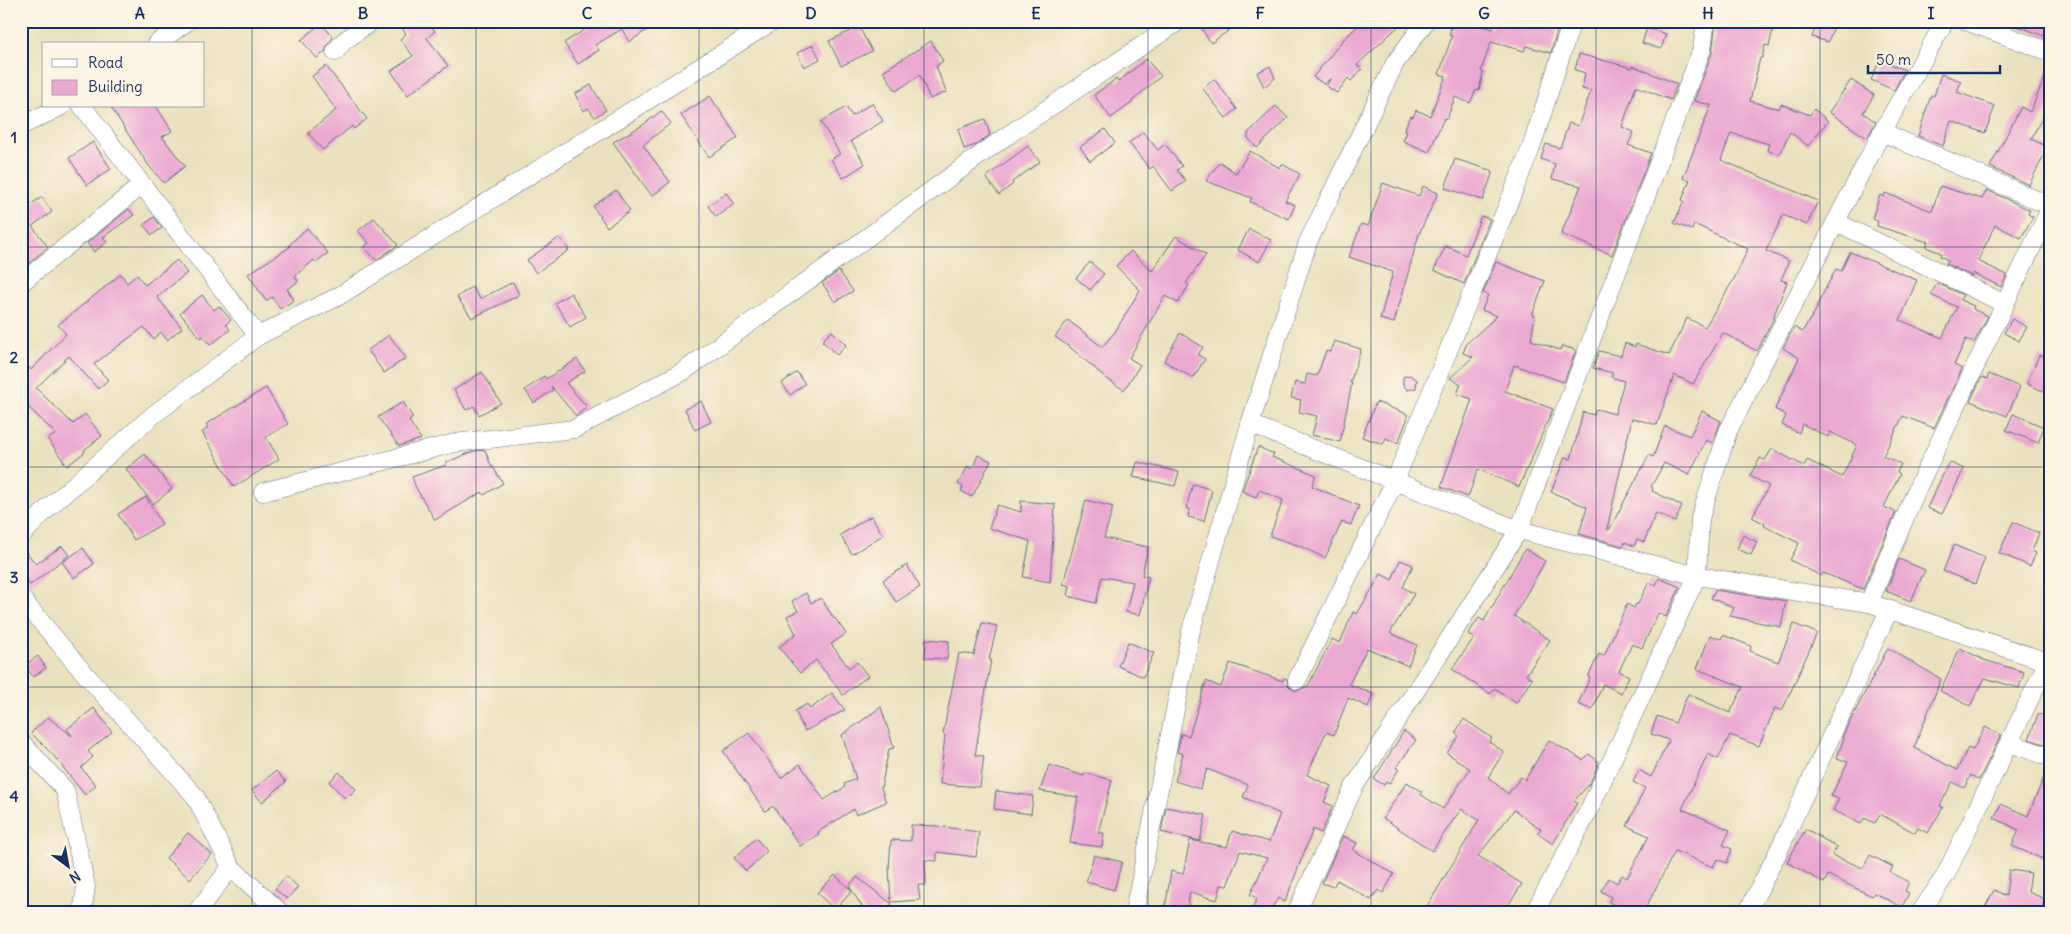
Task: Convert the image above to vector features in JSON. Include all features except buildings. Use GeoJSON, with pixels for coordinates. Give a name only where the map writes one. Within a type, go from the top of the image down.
{"type":"FeatureCollection","features":[{"type":"Feature","properties":{"kind":"street"},"geometry":{"type":"LineString","coordinates":[[159,42],[188,21]]}},
{"type":"Feature","properties":{"kind":"street"},"geometry":{"type":"LineString","coordinates":[[335,52],[344,41],[372,21]]}},
{"type":"Feature","properties":{"kind":"street"},"geometry":{"type":"LineString","coordinates":[[21,536],[48,509],[152,416],[258,336],[339,296],[773,21]]}},
{"type":"Feature","properties":{"kind":"street"},"geometry":{"type":"LineString","coordinates":[[263,492],[455,443],[574,429],[684,371],[1002,139],[1179,21]]}},
{"type":"Feature","properties":{"kind":"street"},"geometry":{"type":"LineString","coordinates":[[1135,907],[1191,631],[1250,424],[1308,242],[1395,63],[1426,21]]}},
{"type":"Feature","properties":{"kind":"street"},"geometry":{"type":"LineString","coordinates":[[1297,680],[1395,481],[1531,148],[1572,21]]}},
{"type":"Feature","properties":{"kind":"street"},"geometry":{"type":"LineString","coordinates":[[1296,913],[1354,787],[1519,530],[1702,49],[1706,21]]}},
{"type":"Feature","properties":{"kind":"street"},"geometry":{"type":"LineString","coordinates":[[1534,913],[1590,810],[1697,576],[1700,518],[1728,431],[1882,132],[1945,21]]}},
{"type":"Feature","properties":{"kind":"street"},"geometry":{"type":"LineString","coordinates":[[1966,21],[2050,52]]}},
{"type":"Feature","properties":{"kind":"street"},"geometry":{"type":"LineString","coordinates":[[21,126],[58,108]]}},
{"type":"Feature","properties":{"kind":"street"},"geometry":{"type":"LineString","coordinates":[[84,108],[258,336]]}},
{"type":"Feature","properties":{"kind":"street"},"geometry":{"type":"LineString","coordinates":[[1882,132],[2050,206]]}},
{"type":"Feature","properties":{"kind":"street"},"geometry":{"type":"LineString","coordinates":[[21,283],[142,185]]}},
{"type":"Feature","properties":{"kind":"street"},"geometry":{"type":"LineString","coordinates":[[1869,603],[1916,488],[2050,210]]}},
{"type":"Feature","properties":{"kind":"street"},"geometry":{"type":"LineString","coordinates":[[1836,222],[2005,304]]}},
{"type":"Feature","properties":{"kind":"street"},"geometry":{"type":"LineString","coordinates":[[1250,424],[1519,530],[1697,576],[1869,603],[2049,660],[1945,876],[1920,913]]}},
{"type":"Feature","properties":{"kind":"street"},"geometry":{"type":"LineString","coordinates":[[21,598],[78,666],[195,796],[231,867],[281,913]]}},
{"type":"Feature","properties":{"kind":"street"},"geometry":{"type":"LineString","coordinates":[[1747,913],[1778,852],[1889,610]]}},
{"type":"Feature","properties":{"kind":"street"},"geometry":{"type":"LineString","coordinates":[[21,742],[65,790],[86,886],[82,913]]}},
{"type":"Feature","properties":{"kind":"street"},"geometry":{"type":"LineString","coordinates":[[2009,743],[2050,757]]}},
{"type":"Feature","properties":{"kind":"street"},"geometry":{"type":"LineString","coordinates":[[196,913],[231,867]]}}]}
